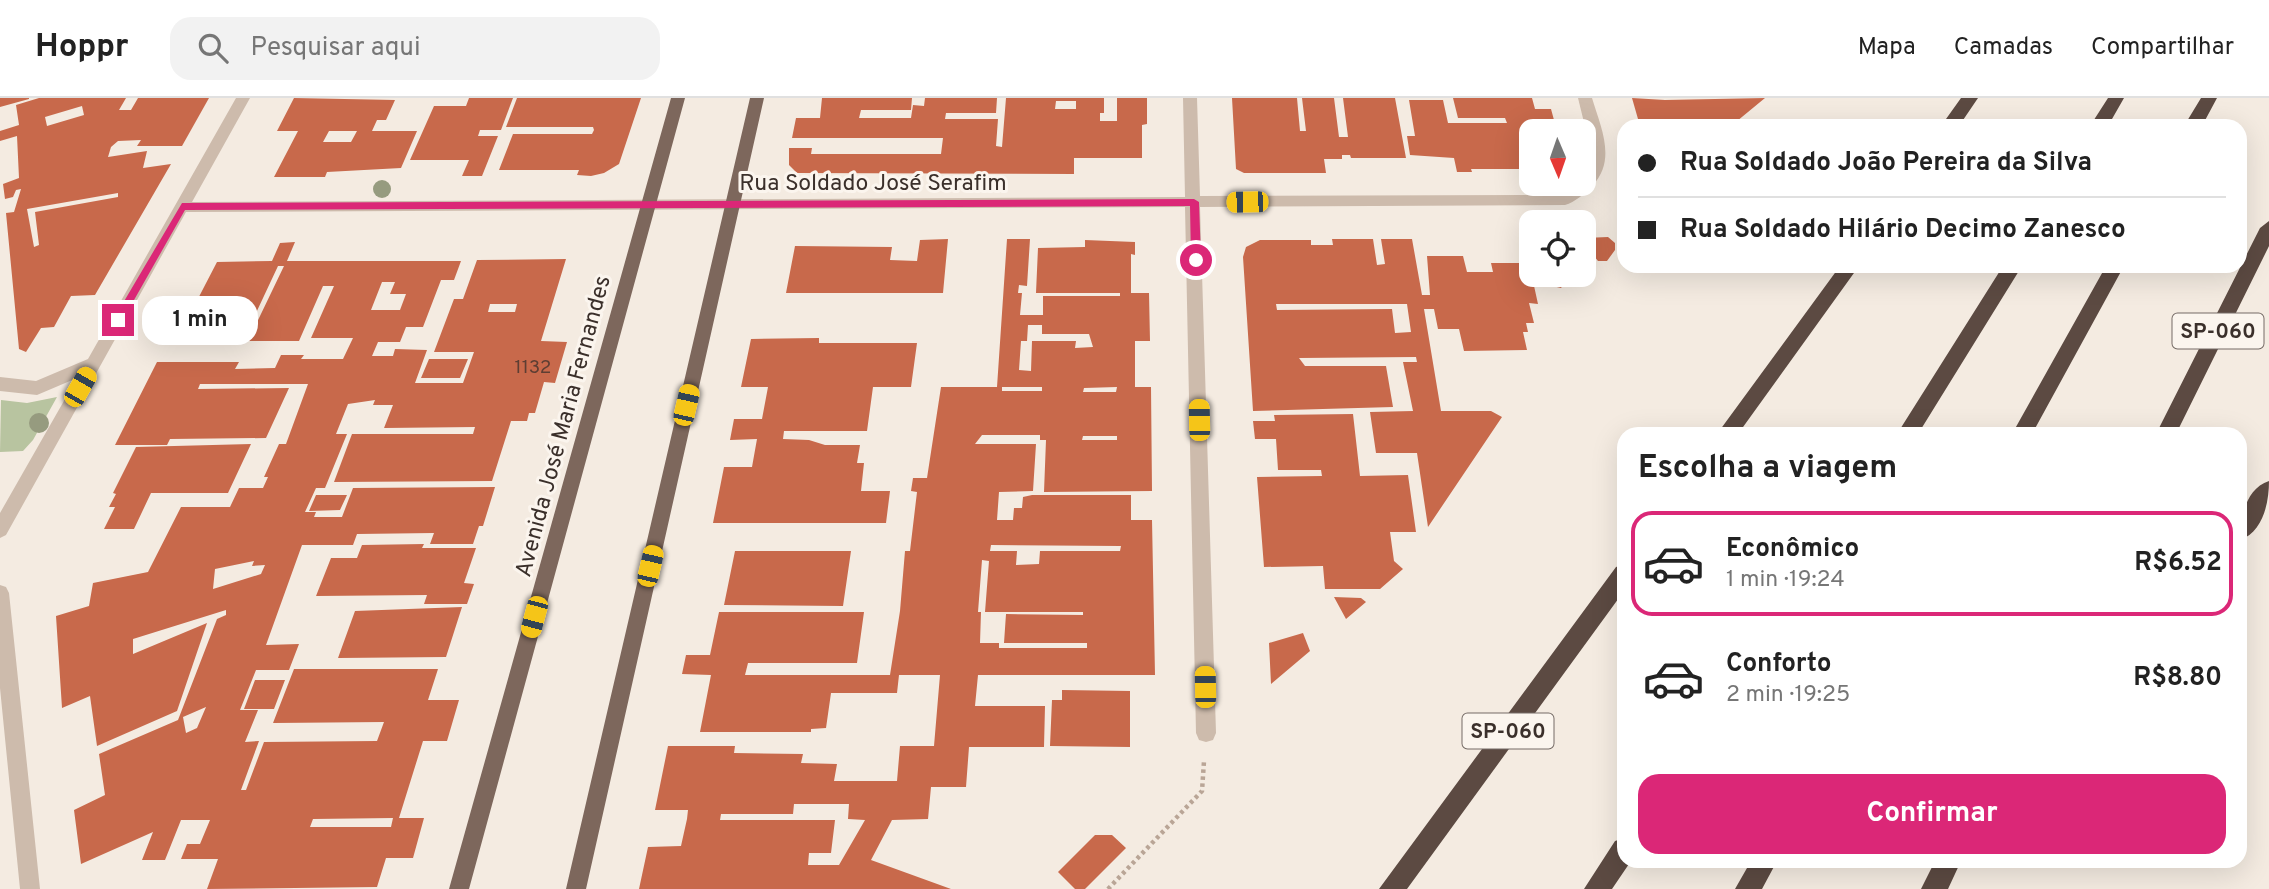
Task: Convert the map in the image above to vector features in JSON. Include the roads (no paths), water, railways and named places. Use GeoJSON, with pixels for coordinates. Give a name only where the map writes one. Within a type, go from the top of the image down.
{"type":"FeatureCollection","features":[{"type":"Feature","properties":{"kind":"highway"},"geometry":{"type":"LineString","coordinates":[[1955,119],[1970,98]]}},
{"type":"Feature","properties":{"kind":"highway"},"geometry":{"type":"LineString","coordinates":[[2103,119],[2116,98]]}},
{"type":"Feature","properties":{"kind":"highway"},"geometry":{"type":"LineString","coordinates":[[2197,119],[2209,98]]}},
{"type":"Feature","properties":{"kind":"highway","name":"SP-060"},"geometry":{"type":"LineString","coordinates":[[2247,272],[2269,228]]}},
{"type":"Feature","properties":{"kind":"highway"},"geometry":{"type":"LineString","coordinates":[[1732,427],[1845,273]]}},
{"type":"Feature","properties":{"kind":"highway"},"geometry":{"type":"LineString","coordinates":[[1912,427],[2009,273]]}},
{"type":"Feature","properties":{"kind":"highway"},"geometry":{"type":"LineString","coordinates":[[2026,427],[2111,273]]}},
{"type":"Feature","properties":{"kind":"highway","name":"SP-060"},"geometry":{"type":"LineString","coordinates":[[2170,427],[2246,273]]}},
{"type":"Feature","properties":{"kind":"highway"},"geometry":{"type":"LineString","coordinates":[[2247,521],[2269,490]]}},
{"type":"Feature","properties":{"kind":"highway","name":"SP-060"},"geometry":{"type":"LineString","coordinates":[[1392,889],[1617,584]]}},
{"type":"Feature","properties":{"kind":"highway"},"geometry":{"type":"LineString","coordinates":[[1597,889],[1617,860]]}},
{"type":"Feature","properties":{"kind":"highway"},"geometry":{"type":"LineString","coordinates":[[1748,889],[1761,868]]}},
{"type":"Feature","properties":{"kind":"highway"},"geometry":{"type":"LineString","coordinates":[[1934,889],[1945,868]]}},
{"type":"Feature","properties":{"kind":"main road","name":"Avenida José Maria Fernandes"},"geometry":{"type":"LineString","coordinates":[[459,889],[678,98]]}},
{"type":"Feature","properties":{"kind":"main road"},"geometry":{"type":"LineString","coordinates":[[576,889],[757,98]]}},
{"type":"Feature","properties":{"kind":"street"},"geometry":{"type":"LineString","coordinates":[[0,530],[243,98]]}},
{"type":"Feature","properties":{"kind":"street"},"geometry":{"type":"LineString","coordinates":[[1190,98],[1206,733]]}},
{"type":"Feature","properties":{"kind":"street","name":"Rua Soldado José Serafim"},"geometry":{"type":"LineString","coordinates":[[182,207],[1565,200],[1588,185],[1598,168],[1600,152],[1586,98]]}},
{"type":"Feature","properties":{"kind":"street"},"geometry":{"type":"LineString","coordinates":[[0,384],[37,388],[94,363]]}},
{"type":"Feature","properties":{"kind":"street"},"geometry":{"type":"LineString","coordinates":[[0,593],[30,889]]}}]}
